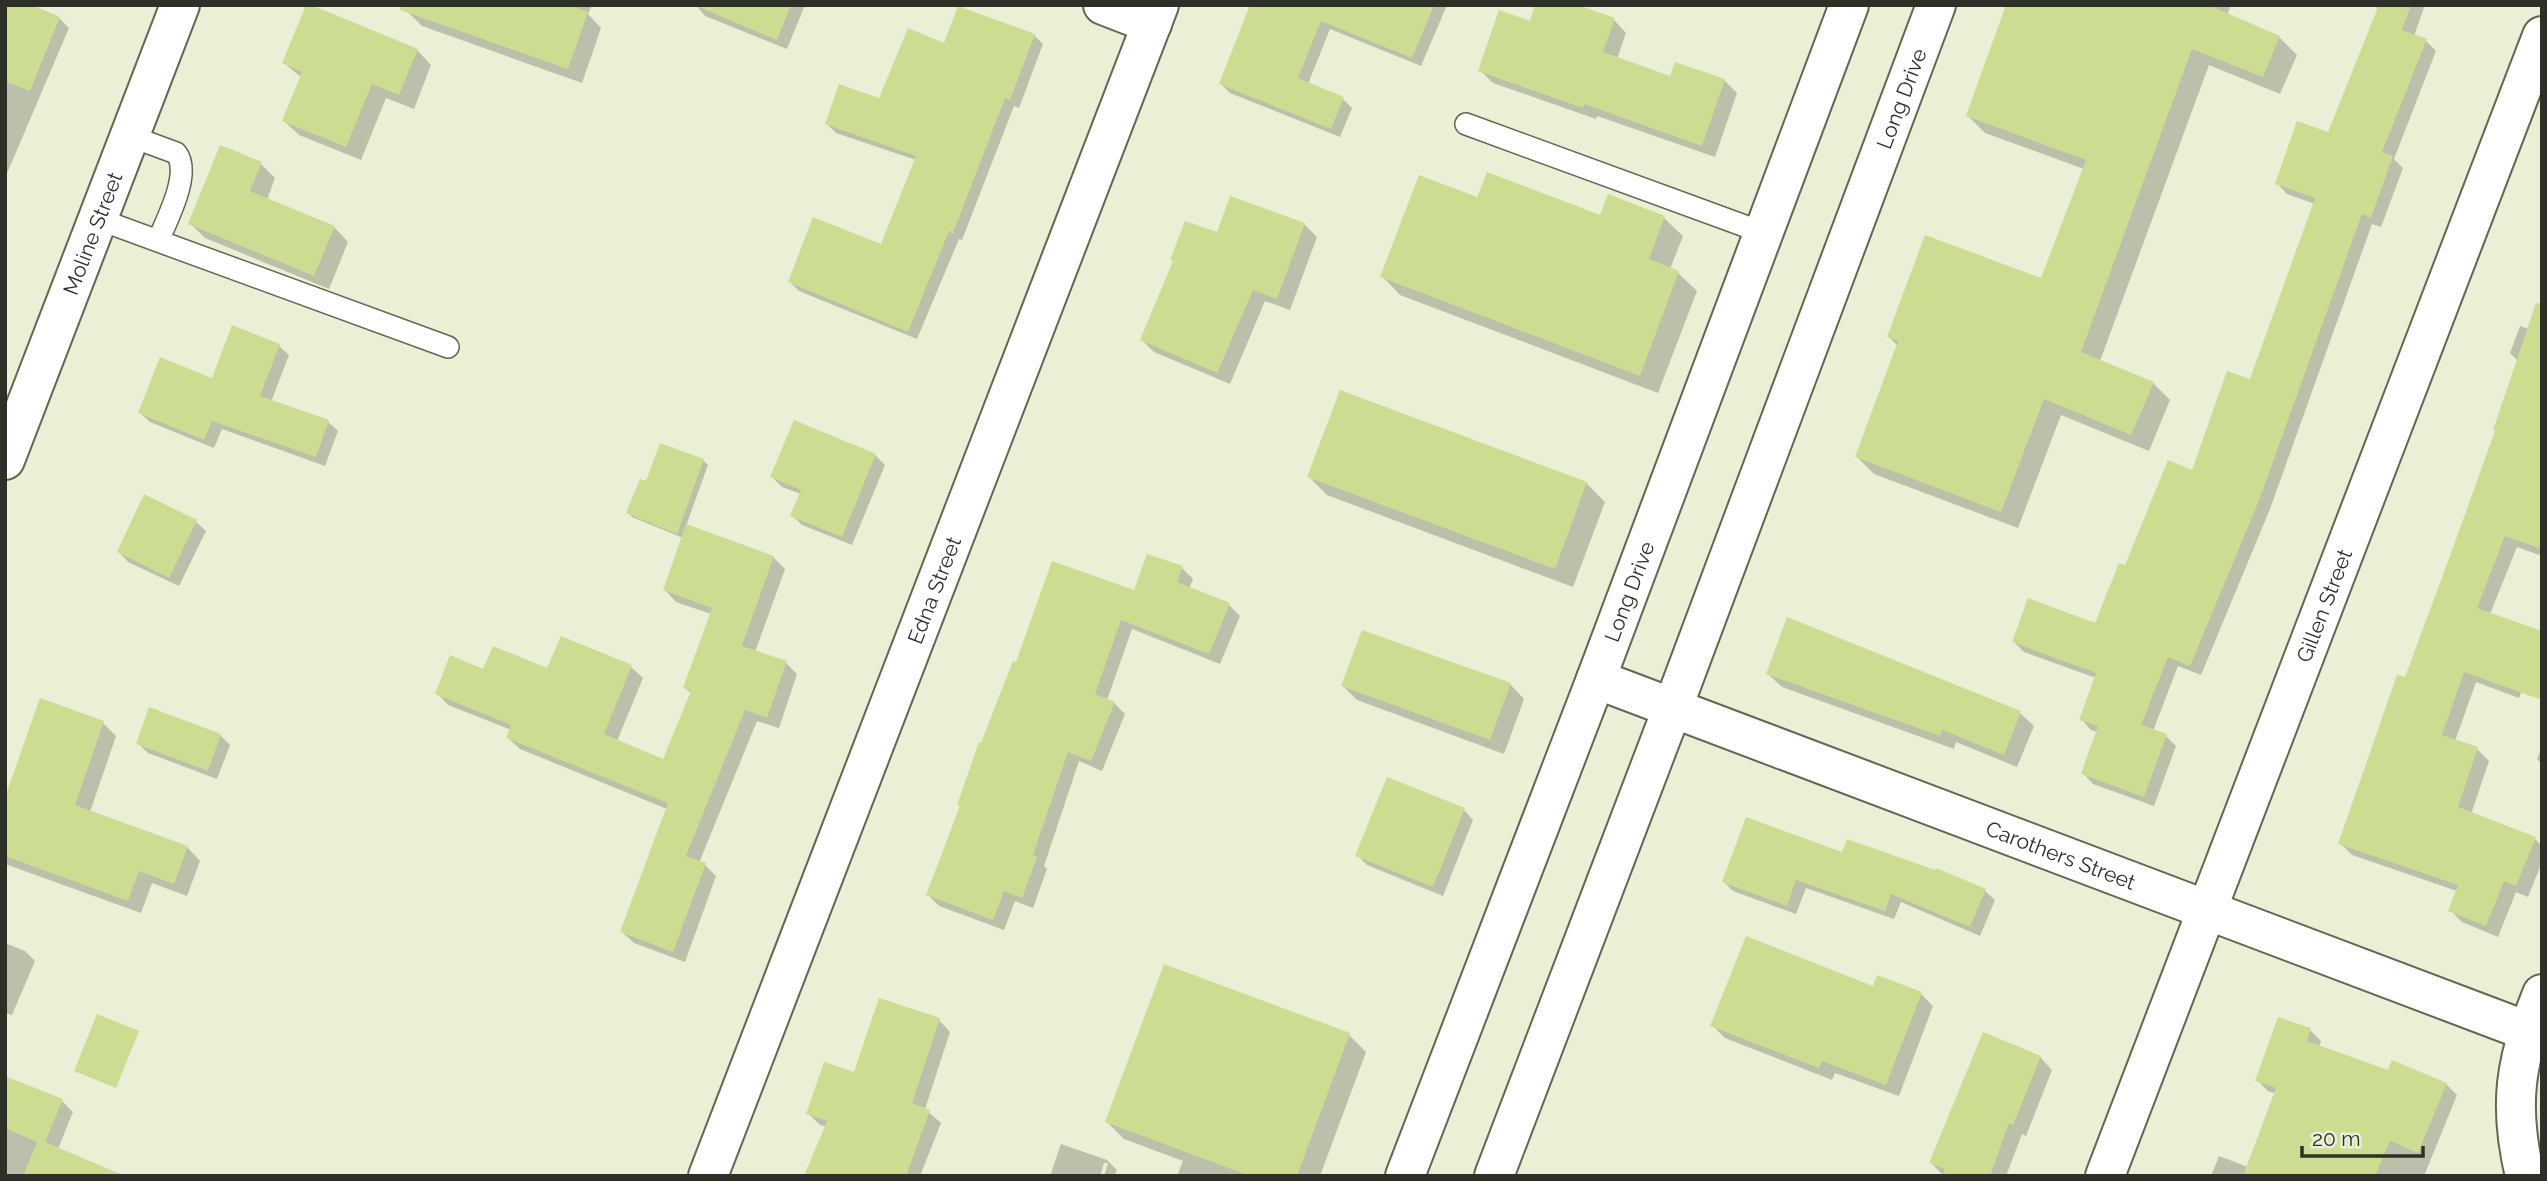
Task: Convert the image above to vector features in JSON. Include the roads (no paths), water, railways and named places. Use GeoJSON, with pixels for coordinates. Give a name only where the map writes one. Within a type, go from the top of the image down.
{"type":"FeatureCollection","features":[{"type":"Feature","properties":{"kind":"street","name":"Moline Street"},"geometry":{"type":"LineString","coordinates":[[5,460],[180,5]]}},
{"type":"Feature","properties":{"kind":"street"},"geometry":{"type":"LineString","coordinates":[[1102,5],[1156,15]]}},
{"type":"Feature","properties":{"kind":"street","name":"Long Drive"},"geometry":{"type":"LineString","coordinates":[[1405,1176],[1596,679],[1849,5]]}},
{"type":"Feature","properties":{"kind":"street","name":"Long Drive"},"geometry":{"type":"LineString","coordinates":[[1494,1176],[1936,5]]}},
{"type":"Feature","properties":{"kind":"street","name":"Edna Street"},"geometry":{"type":"LineString","coordinates":[[708,1176],[1156,15]]}},
{"type":"Feature","properties":{"kind":"street","name":"Gillen Street"},"geometry":{"type":"LineString","coordinates":[[2105,1176],[2542,36]]}},
{"type":"Feature","properties":{"kind":"street","name":"Carothers Street"},"geometry":{"type":"LineString","coordinates":[[1596,679],[2208,908],[2527,1031]]}},
{"type":"Feature","properties":{"kind":"street"},"geometry":{"type":"LineString","coordinates":[[2525,1176],[2517,1143],[2514,1105],[2518,1068],[2527,1031],[2542,994]]}},
{"type":"Feature","properties":{"kind":"lane"},"geometry":{"type":"LineString","coordinates":[[1466,124],[1764,233]]}},
{"type":"Feature","properties":{"kind":"lane"},"geometry":{"type":"LineString","coordinates":[[130,136],[176,153],[183,166],[183,176],[158,241]]}},
{"type":"Feature","properties":{"kind":"lane"},"geometry":{"type":"LineString","coordinates":[[98,219],[448,347]]}}]}
